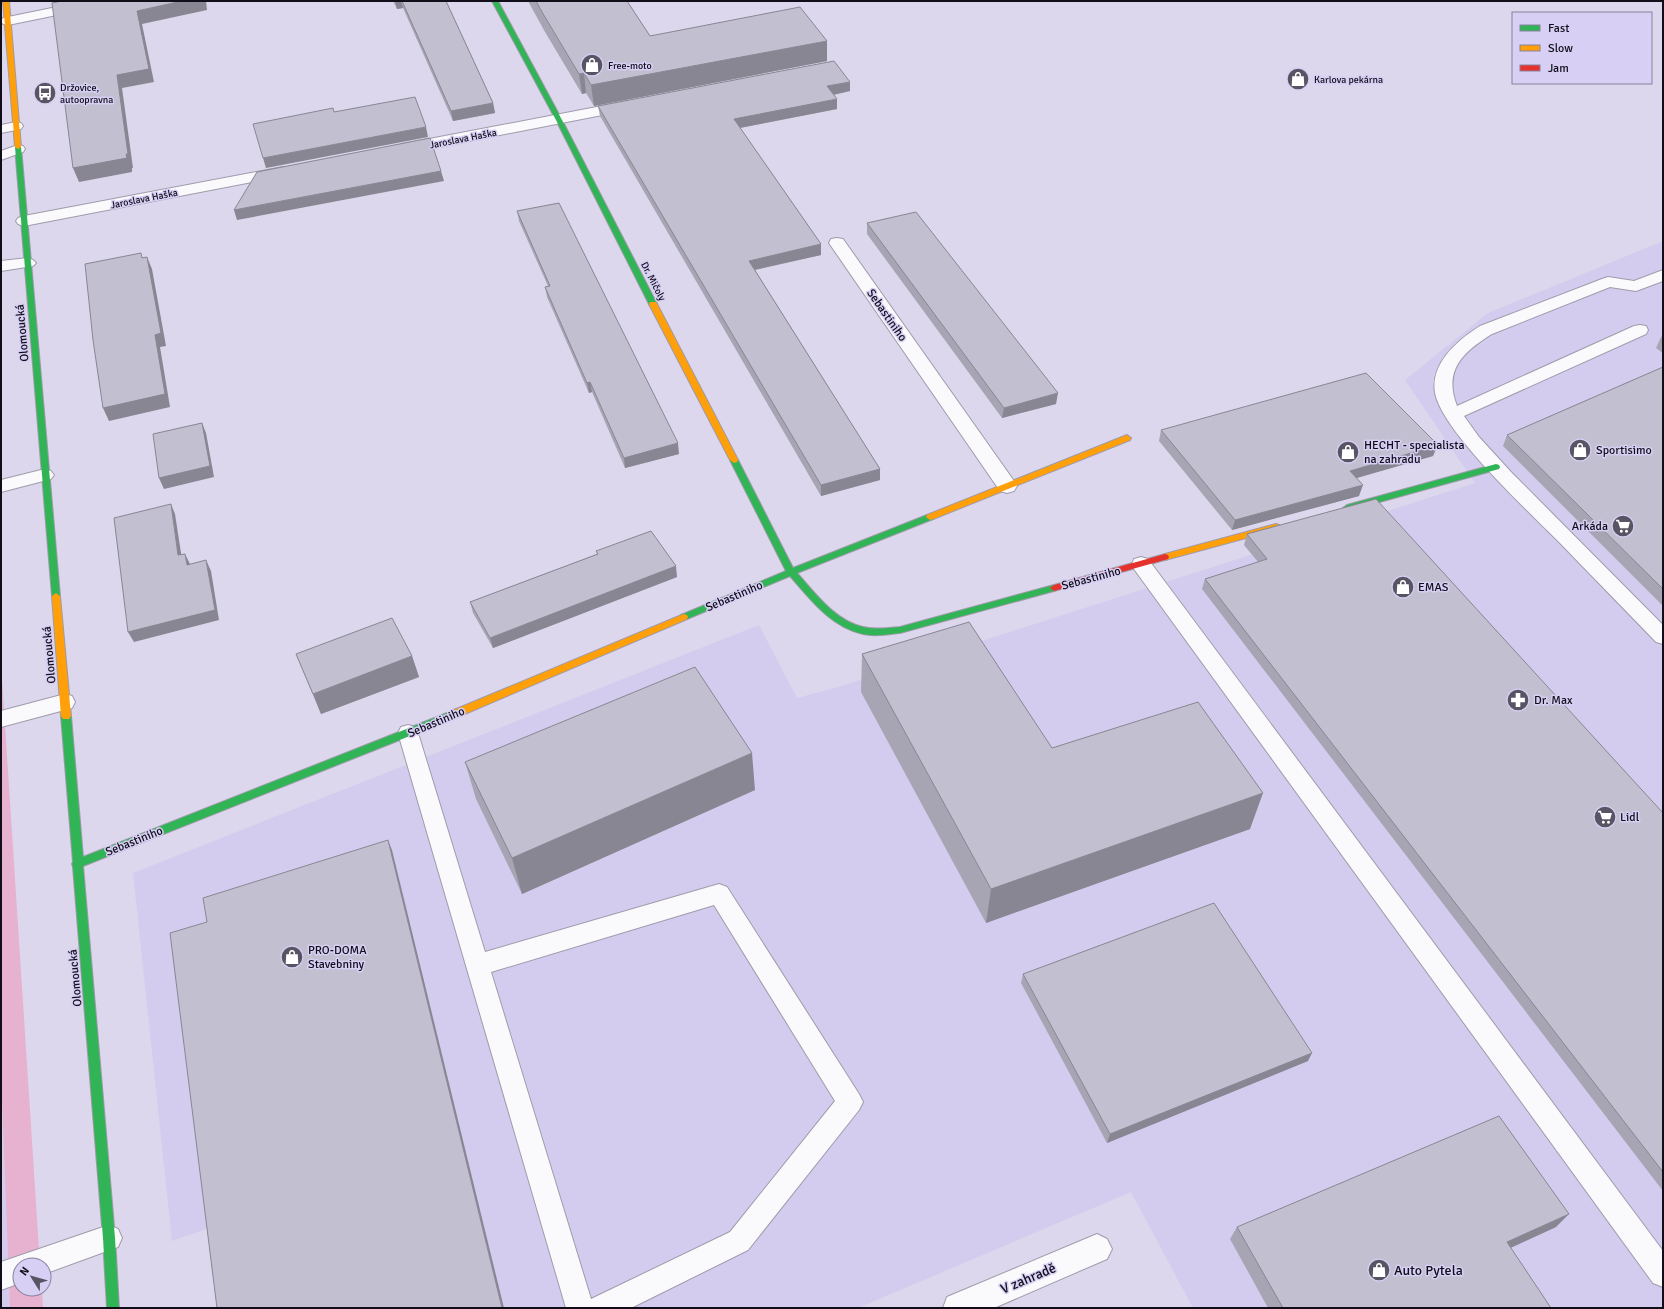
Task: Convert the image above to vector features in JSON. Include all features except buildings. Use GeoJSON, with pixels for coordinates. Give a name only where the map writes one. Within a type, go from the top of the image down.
{"type":"FeatureCollection","features":[{"type":"Feature","properties":{"kind":"street","name":"Olomoucká"},"geometry":{"type":"LineString","coordinates":[[6,1],[8,21],[5,45],[16,126],[28,263],[109,1238],[113,1308]]}},
{"type":"Feature","properties":{"kind":"street"},"geometry":{"type":"LineString","coordinates":[[8,21],[106,1]]}},
{"type":"Feature","properties":{"kind":"street","name":"Dr. Mičoly"},"geometry":{"type":"LineString","coordinates":[[495,1],[559,120],[791,572]]}},
{"type":"Feature","properties":{"kind":"street","name":"Jaroslava Haška"},"geometry":{"type":"LineString","coordinates":[[386,152],[644,103]]}},
{"type":"Feature","properties":{"kind":"street","name":"Jaroslava Haška"},"geometry":{"type":"LineString","coordinates":[[24,221],[299,169]]}},
{"type":"Feature","properties":{"kind":"street","name":"Sebastiniho"},"geometry":{"type":"LineString","coordinates":[[837,242],[1007,486]]}},
{"type":"Feature","properties":{"kind":"street","name":"Sebastiniho"},"geometry":{"type":"LineString","coordinates":[[77,864],[408,733],[791,572],[1127,438]]}},
{"type":"Feature","properties":{"kind":"street"},"geometry":{"type":"LineString","coordinates":[[1340,510],[1496,467]]}},
{"type":"Feature","properties":{"kind":"street","name":"Sebastiniho"},"geometry":{"type":"LineString","coordinates":[[791,572],[820,606],[842,623],[860,630],[878,632],[900,630],[1286,524]]}},
{"type":"Feature","properties":{"kind":"street","name":"V zahradě"},"geometry":{"type":"LineString","coordinates":[[958,1308],[1097,1249]]}},
{"type":"Feature","properties":{"kind":"lane"},"geometry":{"type":"LineString","coordinates":[[1,129],[16,126]]}},
{"type":"Feature","properties":{"kind":"lane"},"geometry":{"type":"LineString","coordinates":[[1,156],[18,148]]}},
{"type":"Feature","properties":{"kind":"lane"},"geometry":{"type":"LineString","coordinates":[[1,266],[28,263]]}},
{"type":"Feature","properties":{"kind":"lane"},"geometry":{"type":"LineString","coordinates":[[1663,275],[1636,286],[1608,282],[1486,330],[1470,340],[1458,352],[1449,364],[1444,378],[1444,394],[1454,414],[1496,467],[1663,637]]}},
{"type":"Feature","properties":{"kind":"lane"},"geometry":{"type":"LineString","coordinates":[[1454,414],[1640,330]]}},
{"type":"Feature","properties":{"kind":"lane"},"geometry":{"type":"LineString","coordinates":[[1,486],[45,475]]}},
{"type":"Feature","properties":{"kind":"lane"},"geometry":{"type":"LineString","coordinates":[[1141,564],[1663,1274]]}},
{"type":"Feature","properties":{"kind":"lane"},"geometry":{"type":"LineString","coordinates":[[1,719],[64,702]]}},
{"type":"Feature","properties":{"kind":"lane"},"geometry":{"type":"LineString","coordinates":[[408,733],[580,1308]]}},
{"type":"Feature","properties":{"kind":"lane"},"geometry":{"type":"LineString","coordinates":[[478,965],[719,894],[850,1102],[740,1241],[600,1308]]}},
{"type":"Feature","properties":{"kind":"lane"},"geometry":{"type":"LineString","coordinates":[[52,1258],[109,1238]]}},
{"type":"Feature","properties":{"kind":"lane"},"geometry":{"type":"LineString","coordinates":[[1,1276],[12,1272]]}},
{"type":"Feature","properties":{"kind":"shaded area"},"geometry":{"type":"Polygon","coordinates":[[[1663,241],[1663,1308],[1193,1308],[1131,1192],[858,1308],[223,1308],[212,1227],[172,1241],[133,873],[759,625],[797,698],[838,687],[1475,483],[1405,380],[1488,313],[1663,241]]]}},
{"type":"Feature","properties":{"kind":"shaded area"},"geometry":{"type":"Polygon","coordinates":[[[1,663],[39,1257],[12,1257],[12,1297],[42,1297],[43,1308],[10,1308],[1,1075],[1,663]]]}},
{"type":"Feature","properties":{"kind":"shaded area"},"geometry":{"type":"Polygon","coordinates":[[[1,1076],[10,1308],[1,1308],[1,1076]]]}},
{"type":"Feature","properties":{"kind":"traffic: fast"},"geometry":{"type":"LineString","coordinates":[[495,1],[559,120],[653,304]]}},
{"type":"Feature","properties":{"kind":"traffic: fast"},"geometry":{"type":"LineString","coordinates":[[18,147],[56,596]]}},
{"type":"Feature","properties":{"kind":"traffic: fast"},"geometry":{"type":"LineString","coordinates":[[734,460],[791,572],[819,603],[839,620],[851,627],[864,631],[878,632],[900,630],[1054,588]]}},
{"type":"Feature","properties":{"kind":"traffic: fast"},"geometry":{"type":"LineString","coordinates":[[1347,508],[1496,467]]}},
{"type":"Feature","properties":{"kind":"traffic: fast"},"geometry":{"type":"LineString","coordinates":[[684,617],[791,572],[930,517]]}},
{"type":"Feature","properties":{"kind":"traffic: fast"},"geometry":{"type":"LineString","coordinates":[[77,864],[457,713]]}},
{"type":"Feature","properties":{"kind":"traffic: fast"},"geometry":{"type":"LineString","coordinates":[[66,716],[109,1238],[113,1308]]}},
{"type":"Feature","properties":{"kind":"traffic: slow"},"geometry":{"type":"LineString","coordinates":[[6,1],[18,147]]}},
{"type":"Feature","properties":{"kind":"traffic: slow"},"geometry":{"type":"LineString","coordinates":[[653,304],[734,460]]}},
{"type":"Feature","properties":{"kind":"traffic: slow"},"geometry":{"type":"LineString","coordinates":[[930,517],[1127,438]]}},
{"type":"Feature","properties":{"kind":"traffic: slow"},"geometry":{"type":"LineString","coordinates":[[1165,557],[1276,527]]}},
{"type":"Feature","properties":{"kind":"traffic: slow"},"geometry":{"type":"LineString","coordinates":[[56,596],[66,716]]}},
{"type":"Feature","properties":{"kind":"traffic: slow"},"geometry":{"type":"LineString","coordinates":[[457,713],[684,617]]}},
{"type":"Feature","properties":{"kind":"traffic: jam"},"geometry":{"type":"LineString","coordinates":[[1054,588],[1165,557]]}},
{"type":"Feature","properties":{"kind":"place","name":"Free-moto"},"geometry":{"type":"Point","coordinates":[592,65]}},
{"type":"Feature","properties":{"kind":"place","name":"Karlova pekárna"},"geometry":{"type":"Point","coordinates":[1298,79]}},
{"type":"Feature","properties":{"kind":"place","name":"Držovice, autoopravna"},"geometry":{"type":"Point","coordinates":[45,93]}},
{"type":"Feature","properties":{"kind":"place","name":"Sportisimo"},"geometry":{"type":"Point","coordinates":[1580,450]}},
{"type":"Feature","properties":{"kind":"place","name":"HECHT - specialista na zahradu"},"geometry":{"type":"Point","coordinates":[1348,452]}},
{"type":"Feature","properties":{"kind":"place","name":"Arkáda"},"geometry":{"type":"Point","coordinates":[1623,526]}},
{"type":"Feature","properties":{"kind":"place","name":"EMAS"},"geometry":{"type":"Point","coordinates":[1403,587]}},
{"type":"Feature","properties":{"kind":"place","name":"Dr. Max"},"geometry":{"type":"Point","coordinates":[1518,700]}},
{"type":"Feature","properties":{"kind":"place","name":"Lidl"},"geometry":{"type":"Point","coordinates":[1605,817]}},
{"type":"Feature","properties":{"kind":"place","name":"PRO-DOMA Stavebniny"},"geometry":{"type":"Point","coordinates":[292,957]}},
{"type":"Feature","properties":{"kind":"place","name":"Auto Pytela"},"geometry":{"type":"Point","coordinates":[1379,1270]}}]}
